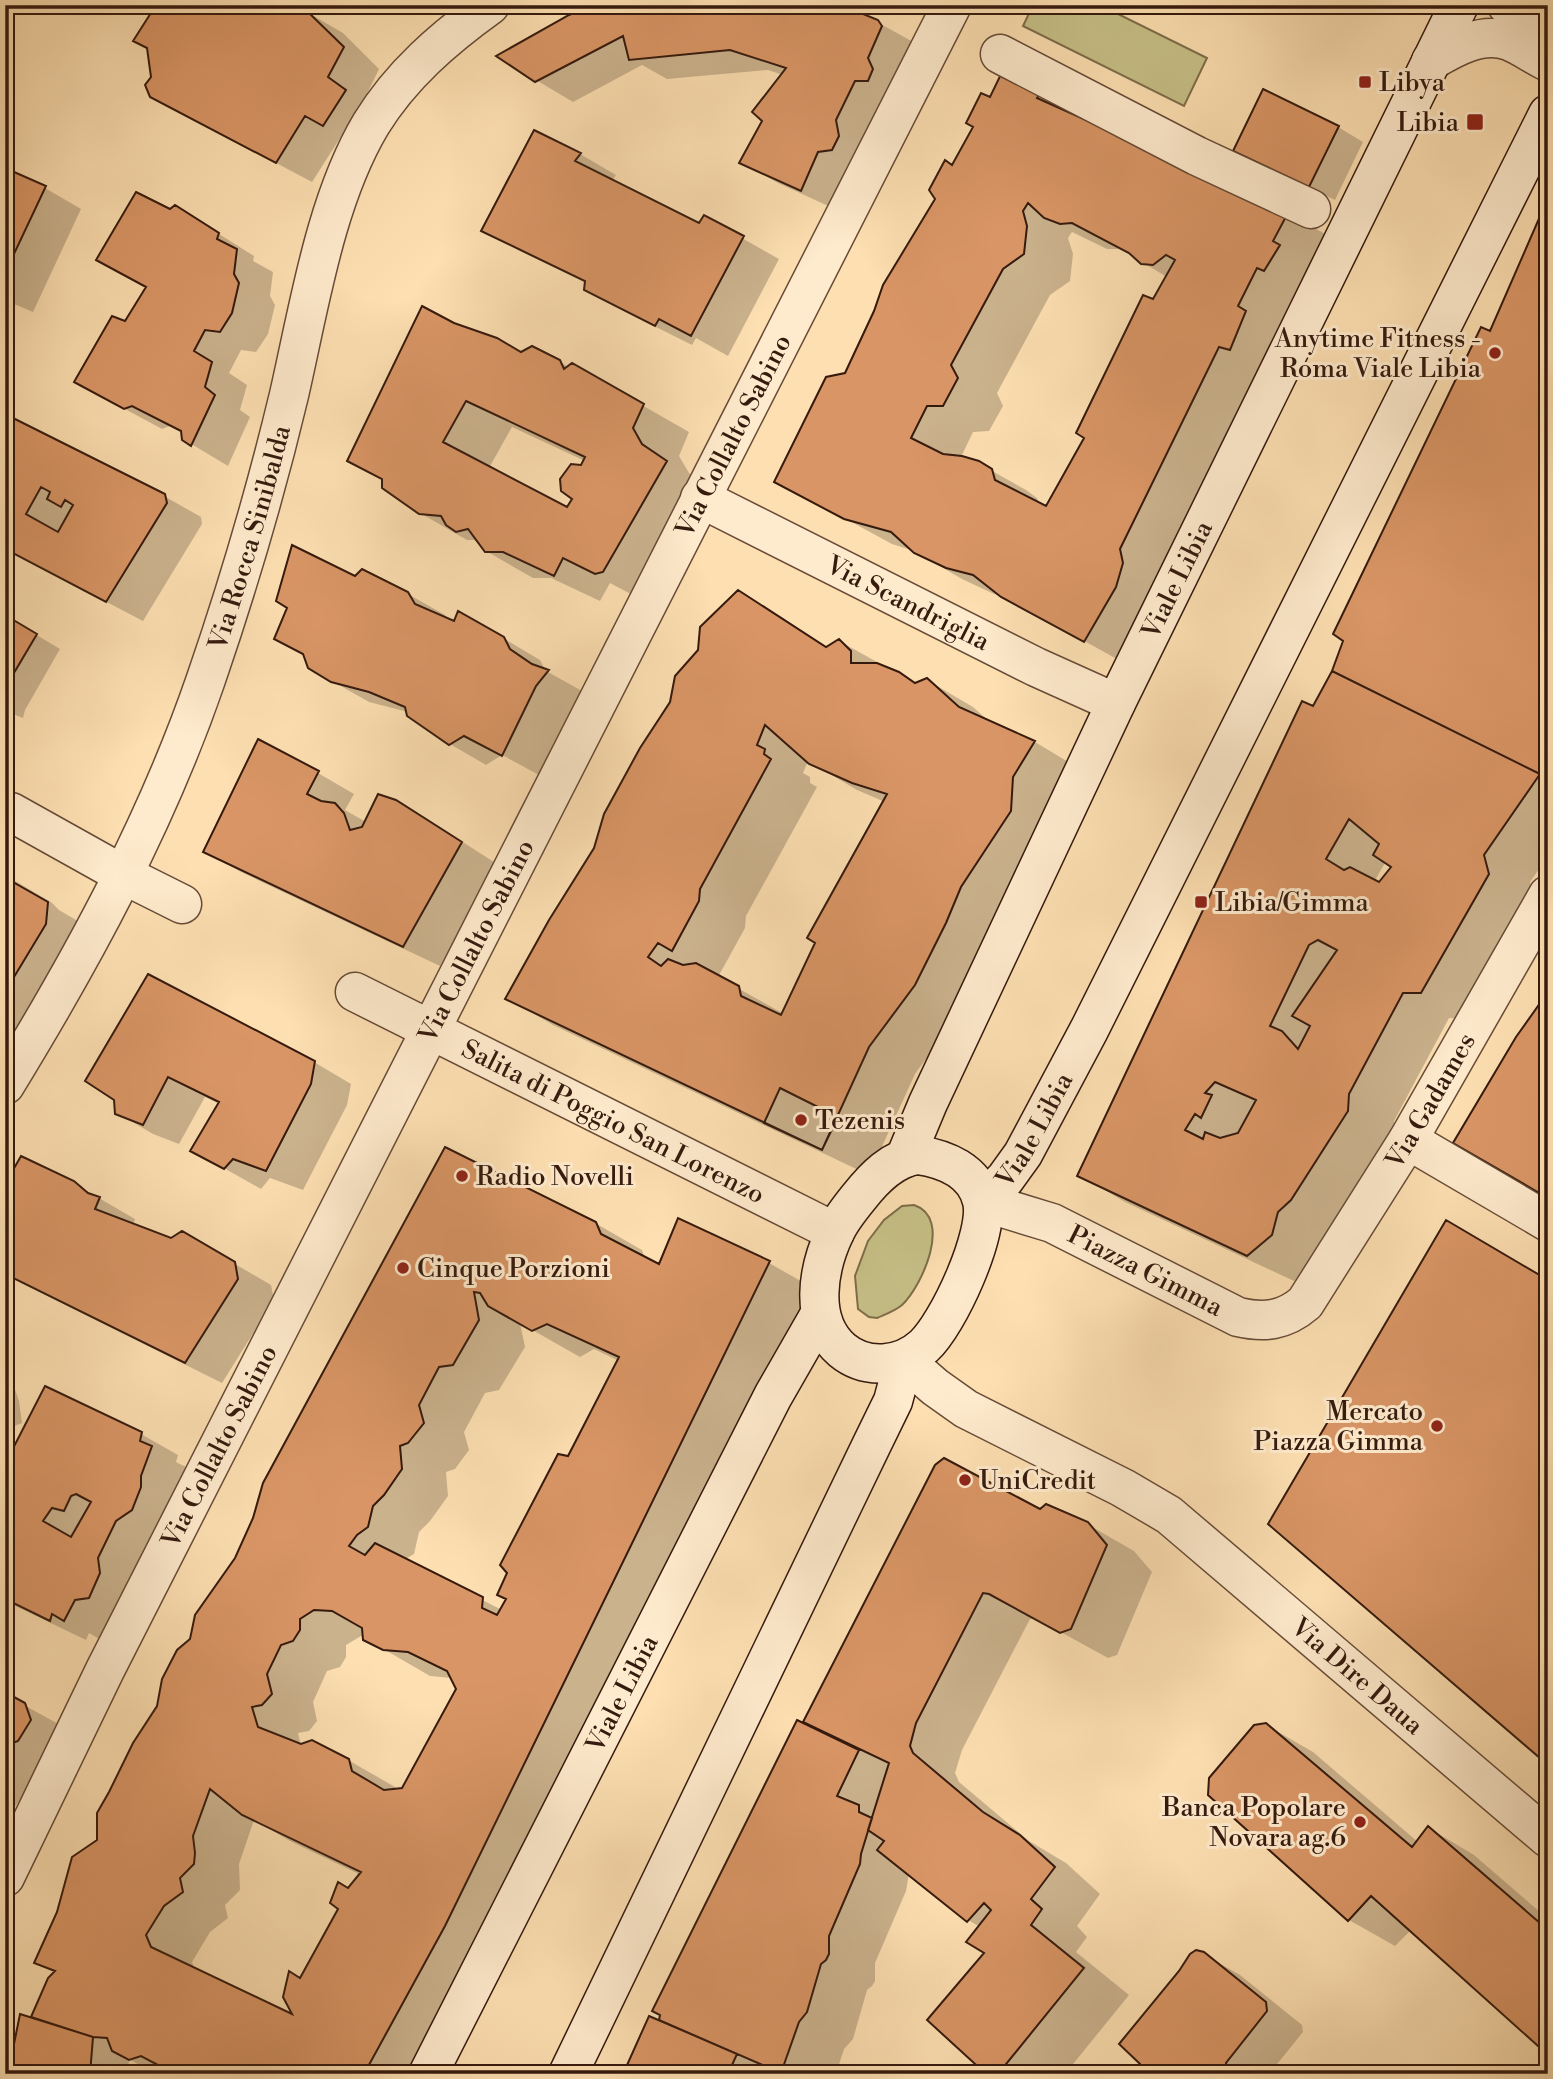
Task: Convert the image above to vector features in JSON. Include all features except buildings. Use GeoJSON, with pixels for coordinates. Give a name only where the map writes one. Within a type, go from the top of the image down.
{"type":"FeatureCollection","features":[{"type":"Feature","properties":{"kind":"street","name":"Via Rocca Sinibalda"},"geometry":{"type":"LineString","coordinates":[[5,1085],[60,996],[180,751],[227,615],[260,506],[319,267],[349,166],[371,124],[421,61],[445,38],[490,5]]}},
{"type":"Feature","properties":{"kind":"street","name":"Via Collalto Sabino"},"geometry":{"type":"LineString","coordinates":[[5,1877],[111,1658],[952,5]]}},
{"type":"Feature","properties":{"kind":"street","name":"Viale Libia"},"geometry":{"type":"LineString","coordinates":[[905,1158],[928,1103],[1116,703],[1459,5]]}},
{"type":"Feature","properties":{"kind":"street"},"geometry":{"type":"LineString","coordinates":[[1507,5],[1521,17],[1548,21]]}},
{"type":"Feature","properties":{"kind":"street"},"geometry":{"type":"LineString","coordinates":[[1432,61],[1453,48],[1476,40],[1493,38],[1509,41],[1548,62]]}},
{"type":"Feature","properties":{"kind":"street"},"geometry":{"type":"LineString","coordinates":[[1000,54],[1197,156],[1311,209]]}},
{"type":"Feature","properties":{"kind":"street","name":"Viale Libia"},"geometry":{"type":"LineString","coordinates":[[983,1202],[1005,1179],[1023,1154],[1089,1030],[1548,114]]}},
{"type":"Feature","properties":{"kind":"street","name":"Via Scandriglia"},"geometry":{"type":"LineString","coordinates":[[700,498],[1036,667],[1116,703]]}},
{"type":"Feature","properties":{"kind":"street"},"geometry":{"type":"LineString","coordinates":[[11,812],[182,904]]}},
{"type":"Feature","properties":{"kind":"street","name":"Via Gadames"},"geometry":{"type":"LineString","coordinates":[[1305,1303],[1408,1140],[1544,910]]}},
{"type":"Feature","properties":{"kind":"street","name":"Salita di Poggio San Lorenzo"},"geometry":{"type":"LineString","coordinates":[[355,992],[835,1232]]}},
{"type":"Feature","properties":{"kind":"street"},"geometry":{"type":"LineString","coordinates":[[1408,1140],[1548,1222]]}},
{"type":"Feature","properties":{"kind":"street"},"geometry":{"type":"LineString","coordinates":[[918,1155],[948,1163],[962,1171],[972,1181],[983,1202],[977,1245],[956,1295],[927,1344],[904,1360],[883,1364],[867,1363],[847,1354],[835,1344],[820,1314],[820,1284],[835,1232],[867,1187],[890,1166],[918,1155]]}},
{"type":"Feature","properties":{"kind":"street","name":"Piazza Gimma"},"geometry":{"type":"LineString","coordinates":[[983,1202],[1052,1223],[1238,1317],[1278,1320],[1305,1303]]}},
{"type":"Feature","properties":{"kind":"street","name":"Viale Libia"},"geometry":{"type":"LineString","coordinates":[[428,2074],[773,1396],[820,1314]]}},
{"type":"Feature","properties":{"kind":"street"},"geometry":{"type":"LineString","coordinates":[[568,2074],[872,1444],[892,1401],[904,1360]]}},
{"type":"Feature","properties":{"kind":"street","name":"Via Dire Daua"},"geometry":{"type":"LineString","coordinates":[[904,1360],[966,1409],[1123,1488],[1169,1515],[1548,1838]]}},
{"type":"Feature","properties":{"kind":"shaded area"},"geometry":{"type":"Polygon","coordinates":[[[1033,5],[1100,5],[1207,58],[1184,106],[1023,26],[1033,5]]]}},
{"type":"Feature","properties":{"kind":"shaded area"},"geometry":{"type":"Polygon","coordinates":[[[914,1205],[926,1212],[931,1223],[933,1237],[925,1268],[902,1305],[877,1318],[869,1317],[858,1309],[855,1276],[868,1241],[884,1220],[902,1206],[914,1205]]]}},
{"type":"Feature","properties":{"kind":"place","name":"Libya"},"geometry":{"type":"Point","coordinates":[1365,82]}},
{"type":"Feature","properties":{"kind":"place","name":"Libia"},"geometry":{"type":"Point","coordinates":[1475,122]}},
{"type":"Feature","properties":{"kind":"place","name":"Anytime Fitness - Roma Viale Libia"},"geometry":{"type":"Point","coordinates":[1495,353]}},
{"type":"Feature","properties":{"kind":"place","name":"Libia/Gimma"},"geometry":{"type":"Point","coordinates":[1201,902]}},
{"type":"Feature","properties":{"kind":"place","name":"Tezenis"},"geometry":{"type":"Point","coordinates":[801,1120]}},
{"type":"Feature","properties":{"kind":"place","name":"Radio Novelli"},"geometry":{"type":"Point","coordinates":[462,1176]}},
{"type":"Feature","properties":{"kind":"place","name":"Cinque Porzioni"},"geometry":{"type":"Point","coordinates":[403,1268]}},
{"type":"Feature","properties":{"kind":"place","name":"Mercato Piazza Gimma"},"geometry":{"type":"Point","coordinates":[1437,1426]}},
{"type":"Feature","properties":{"kind":"place","name":"UniCredit"},"geometry":{"type":"Point","coordinates":[965,1480]}},
{"type":"Feature","properties":{"kind":"place","name":"Banca Popolare Novara ag.6"},"geometry":{"type":"Point","coordinates":[1360,1822]}}]}
